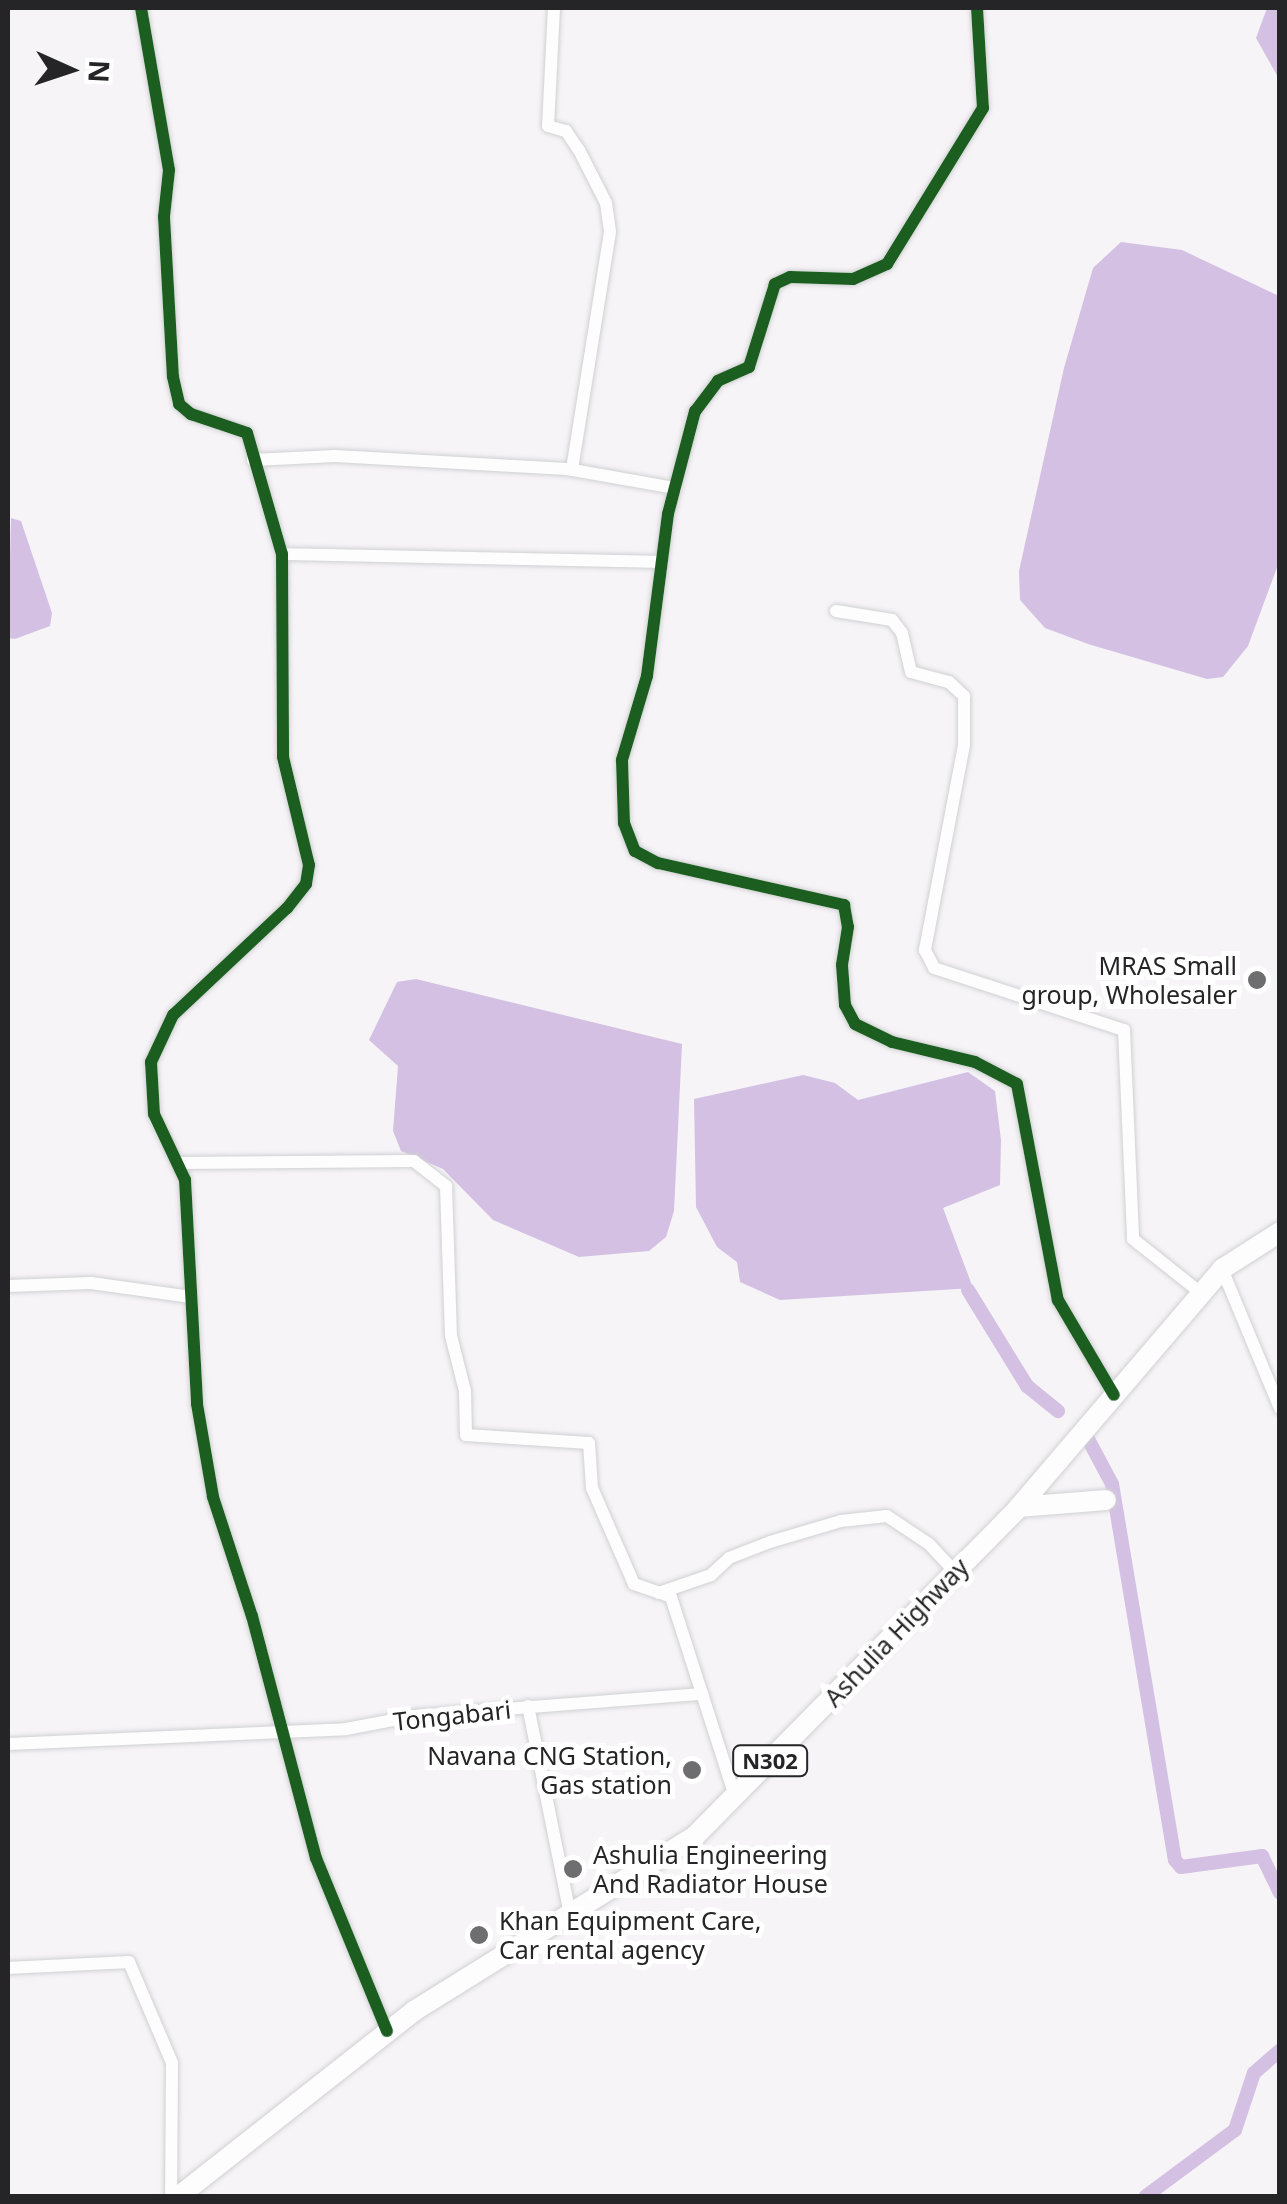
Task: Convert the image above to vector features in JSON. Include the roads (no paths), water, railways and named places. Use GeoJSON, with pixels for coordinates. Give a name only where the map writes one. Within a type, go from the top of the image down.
{"type":"FeatureCollection","features":[{"type":"Feature","properties":{"kind":"highway","name":"Ashulia Highway"},"geometry":{"type":"LineString","coordinates":[[180,2196],[387,2031],[695,1836],[1019,1507],[1222,1269],[1280,1232]]}},
{"type":"Feature","properties":{"kind":"highway"},"geometry":{"type":"LineString","coordinates":[[1019,1507],[1106,1500]]}},
{"type":"Feature","properties":{"kind":"street"},"geometry":{"type":"LineString","coordinates":[[141,8],[169,170],[164,216],[179,404],[190,414],[237,424],[246,432],[282,554],[283,757],[310,865],[306,884],[287,908],[174,1016],[151,1062],[154,1114],[178,1163],[197,1404],[213,1497],[284,1731],[316,1858],[387,2031]]}},
{"type":"Feature","properties":{"kind":"street"},"geometry":{"type":"LineString","coordinates":[[554,8],[548,126],[566,131],[580,150],[606,203],[610,232],[572,470]]}},
{"type":"Feature","properties":{"kind":"street"},"geometry":{"type":"LineString","coordinates":[[976,8],[983,108],[887,264],[854,279],[790,278],[775,284],[750,366],[703,394],[675,488],[660,562],[647,676],[621,772],[628,842],[658,863],[844,905],[848,927],[842,964],[855,1024],[892,1042],[975,1062],[1017,1084],[1058,1300],[1114,1395]]}},
{"type":"Feature","properties":{"kind":"street"},"geometry":{"type":"LineString","coordinates":[[253,460],[335,456],[572,470],[675,488]]}},
{"type":"Feature","properties":{"kind":"street"},"geometry":{"type":"LineString","coordinates":[[282,554],[660,562]]}},
{"type":"Feature","properties":{"kind":"street"},"geometry":{"type":"LineString","coordinates":[[836,610],[892,620],[902,633],[911,672],[949,682],[964,696],[964,745],[925,950],[934,968],[1124,1030],[1133,1239],[1201,1294]]}},
{"type":"Feature","properties":{"kind":"street"},"geometry":{"type":"LineString","coordinates":[[178,1163],[367,1157],[414,1160],[446,1186],[451,1336],[465,1391],[466,1435],[585,1439],[595,1498],[634,1584],[671,1597],[735,1796]]}},
{"type":"Feature","properties":{"kind":"street"},"geometry":{"type":"LineString","coordinates":[[1222,1269],[1280,1408]]}},
{"type":"Feature","properties":{"kind":"street"},"geometry":{"type":"LineString","coordinates":[[8,1286],[91,1283],[191,1298]]}},
{"type":"Feature","properties":{"kind":"street"},"geometry":{"type":"LineString","coordinates":[[659,1593],[711,1575],[729,1558],[770,1542],[841,1521],[888,1516],[929,1544],[955,1572]]}},
{"type":"Feature","properties":{"kind":"street"},"geometry":{"type":"LineString","coordinates":[[528,1706],[604,1706],[702,1694]]}},
{"type":"Feature","properties":{"kind":"street","name":"Tongabari"},"geometry":{"type":"LineString","coordinates":[[8,1744],[284,1731],[528,1706],[570,1914]]}},
{"type":"Feature","properties":{"kind":"street"},"geometry":{"type":"LineString","coordinates":[[8,1968],[129,1962],[172,2063],[171,2196]]}},
{"type":"Feature","properties":{"kind":"waterway"},"geometry":{"type":"LineString","coordinates":[[968,1290],[1027,1386],[1058,1411]]}},
{"type":"Feature","properties":{"kind":"waterway"},"geometry":{"type":"LineString","coordinates":[[1088,1439],[1112,1484],[1175,1860],[1181,1867],[1262,1856],[1280,1893]]}},
{"type":"Feature","properties":{"kind":"waterway"},"geometry":{"type":"LineString","coordinates":[[1146,2196],[1235,2130],[1254,2073],[1280,2050]]}},
{"type":"Feature","properties":{"kind":"place","name":"MRAS Small group, Wholesaler"},"geometry":{"type":"Point","coordinates":[1257,980]}},
{"type":"Feature","properties":{"kind":"place","name":"Navana CNG Station, Gas station"},"geometry":{"type":"Point","coordinates":[692,1770]}},
{"type":"Feature","properties":{"kind":"place","name":"Ashulia Engineering And Radiator House"},"geometry":{"type":"Point","coordinates":[573,1869]}},
{"type":"Feature","properties":{"kind":"place","name":"Khan Equipment Care, Car rental agency"},"geometry":{"type":"Point","coordinates":[479,1935]}}]}
